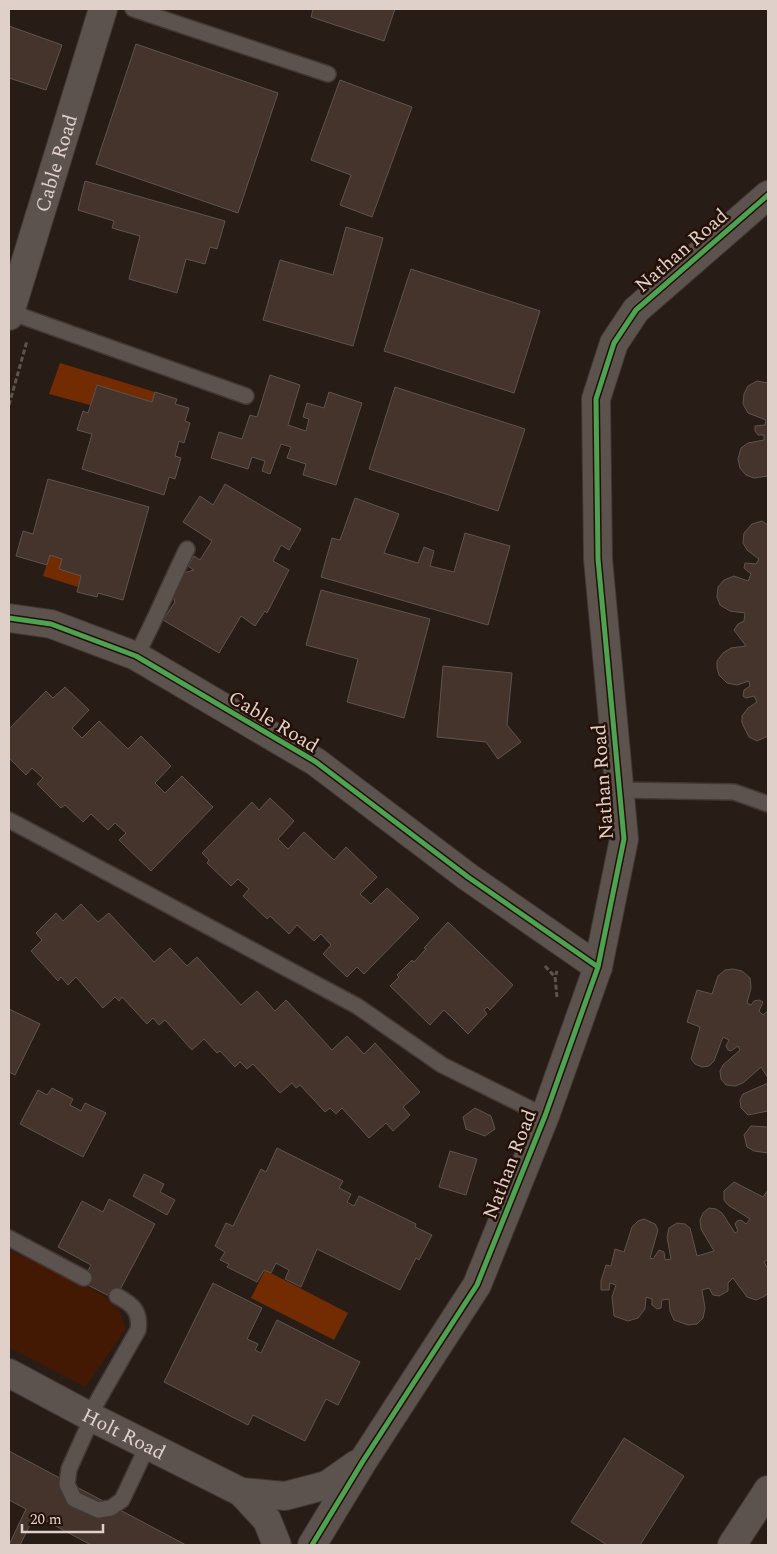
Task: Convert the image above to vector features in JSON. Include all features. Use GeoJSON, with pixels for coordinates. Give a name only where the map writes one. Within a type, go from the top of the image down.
{"type":"FeatureCollection","features":[{"type":"Feature","properties":{"kind":"street","name":"Cable Road"},"geometry":{"type":"LineString","coordinates":[[9,314],[103,9]]}},
{"type":"Feature","properties":{"kind":"street","name":"Nathan Road"},"geometry":{"type":"LineString","coordinates":[[312,1545],[363,1461],[477,1285],[545,1116],[598,967],[624,839],[598,559],[596,399],[614,343],[636,310],[768,195]]}},
{"type":"Feature","properties":{"kind":"street","name":"Cable Road"},"geometry":{"type":"LineString","coordinates":[[9,618],[51,624],[136,656],[316,762],[468,877],[598,967]]}},
{"type":"Feature","properties":{"kind":"street","name":"Holt Road"},"geometry":{"type":"LineString","coordinates":[[9,1373],[91,1417],[241,1492],[267,1520],[277,1545]]}},
{"type":"Feature","properties":{"kind":"street","name":"Holt Road"},"geometry":{"type":"LineString","coordinates":[[241,1492],[285,1496],[327,1485],[363,1461]]}},
{"type":"Feature","properties":{"kind":"street"},"geometry":{"type":"LineString","coordinates":[[732,1545],[768,1490]]}},
{"type":"Feature","properties":{"kind":"lane"},"geometry":{"type":"LineString","coordinates":[[133,9],[328,74]]}},
{"type":"Feature","properties":{"kind":"lane"},"geometry":{"type":"LineString","coordinates":[[9,314],[246,396]]}},
{"type":"Feature","properties":{"kind":"lane"},"geometry":{"type":"LineString","coordinates":[[136,656],[155,621],[169,585],[187,549]]}},
{"type":"Feature","properties":{"kind":"lane"},"geometry":{"type":"LineString","coordinates":[[619,790],[734,792],[768,804]]}},
{"type":"Feature","properties":{"kind":"lane"},"geometry":{"type":"LineString","coordinates":[[9,820],[357,1006],[442,1065],[545,1116]]}},
{"type":"Feature","properties":{"kind":"lane"},"geometry":{"type":"LineString","coordinates":[[9,1238],[84,1278]]}},
{"type":"Feature","properties":{"kind":"lane"},"geometry":{"type":"LineString","coordinates":[[117,1296],[136,1309],[140,1322],[138,1330],[91,1417],[69,1469],[66,1484],[74,1499],[98,1510],[111,1508],[122,1500],[148,1445]]}},
{"type":"Feature","properties":{"kind":"shaded area"},"geometry":{"type":"Polygon","coordinates":[[[60,363],[155,392],[152,402],[97,385],[90,405],[49,394],[60,363]]]}},
{"type":"Feature","properties":{"kind":"shaded area"},"geometry":{"type":"Polygon","coordinates":[[[50,555],[62,559],[81,576],[78,587],[43,576],[50,555]]]}},
{"type":"Feature","properties":{"kind":"shaded area"},"geometry":{"type":"Polygon","coordinates":[[[9,1251],[63,1272],[117,1304],[126,1329],[85,1387],[9,1347],[9,1251]]]}},
{"type":"Feature","properties":{"kind":"shaded area"},"geometry":{"type":"Polygon","coordinates":[[[265,1270],[348,1313],[334,1340],[251,1298],[265,1270]]]}},
{"type":"Feature","properties":{"kind":"building"},"geometry":{"type":"Polygon","coordinates":[[[313,9],[395,9],[384,41],[311,17],[313,9]]]}},
{"type":"Feature","properties":{"kind":"building"},"geometry":{"type":"Polygon","coordinates":[[[9,26],[62,45],[46,90],[9,78],[9,26]]]}},
{"type":"Feature","properties":{"kind":"building"},"geometry":{"type":"Polygon","coordinates":[[[136,44],[278,93],[238,213],[96,164],[136,44]]]}},
{"type":"Feature","properties":{"kind":"building"},"geometry":{"type":"Polygon","coordinates":[[[340,80],[412,107],[372,217],[340,205],[351,175],[311,160],[340,80]]]}},
{"type":"Feature","properties":{"kind":"building"},"geometry":{"type":"Polygon","coordinates":[[[85,181],[225,221],[217,249],[210,247],[205,264],[186,259],[177,293],[129,279],[140,236],[112,228],[114,221],[78,210],[85,181]]]}},
{"type":"Feature","properties":{"kind":"building"},"geometry":{"type":"Polygon","coordinates":[[[346,227],[383,238],[353,346],[263,320],[280,260],[333,275],[346,227]]]}},
{"type":"Feature","properties":{"kind":"building"},"geometry":{"type":"Polygon","coordinates":[[[411,269],[540,311],[514,393],[384,351],[411,269]]]}},
{"type":"Feature","properties":{"kind":"building"},"geometry":{"type":"Polygon","coordinates":[[[270,375],[300,385],[288,425],[306,431],[309,419],[303,417],[307,403],[324,408],[329,392],[362,403],[336,485],[303,475],[306,464],[287,458],[291,447],[281,444],[270,474],[262,471],[265,461],[252,457],[248,469],[211,458],[219,432],[242,439],[250,415],[257,417],[270,375]]]}},
{"type":"Feature","properties":{"kind":"building"},"geometry":{"type":"Polygon","coordinates":[[[757,381],[768,383],[768,476],[754,478],[746,475],[740,468],[738,459],[741,448],[748,443],[764,440],[764,435],[758,435],[755,431],[755,426],[765,425],[766,420],[748,413],[743,404],[744,394],[748,386],[757,381]]]}},
{"type":"Feature","properties":{"kind":"building"},"geometry":{"type":"Polygon","coordinates":[[[97,385],[152,402],[155,392],[177,399],[175,404],[189,408],[185,421],[190,423],[184,443],[179,441],[175,456],[181,458],[175,479],[169,477],[164,495],[82,469],[92,434],[77,430],[83,411],[88,413],[97,385]]]}},
{"type":"Feature","properties":{"kind":"building"},"geometry":{"type":"Polygon","coordinates":[[[395,387],[525,429],[498,511],[369,469],[395,387]]]}},
{"type":"Feature","properties":{"kind":"building"},"geometry":{"type":"Polygon","coordinates":[[[48,479],[149,507],[123,600],[98,593],[97,597],[77,592],[81,576],[59,569],[62,559],[50,555],[47,565],[16,556],[23,531],[33,534],[48,479]]]}},
{"type":"Feature","properties":{"kind":"building"},"geometry":{"type":"Polygon","coordinates":[[[225,484],[301,529],[289,550],[281,545],[273,561],[289,570],[267,613],[265,611],[255,626],[241,616],[219,653],[163,620],[175,602],[170,588],[177,575],[194,570],[188,566],[194,556],[200,560],[212,541],[183,522],[200,496],[213,505],[225,484]]]}},
{"type":"Feature","properties":{"kind":"building"},"geometry":{"type":"Polygon","coordinates":[[[355,498],[399,514],[384,553],[418,563],[424,547],[434,551],[430,566],[454,572],[465,533],[510,546],[488,625],[321,577],[332,538],[340,540],[355,498]]]}},
{"type":"Feature","properties":{"kind":"building"},"geometry":{"type":"Polygon","coordinates":[[[762,521],[768,525],[768,736],[757,741],[749,737],[742,723],[742,716],[748,708],[757,702],[754,696],[746,698],[743,696],[744,690],[750,686],[749,681],[737,685],[727,683],[719,675],[717,668],[717,661],[723,653],[731,648],[746,646],[734,630],[738,624],[744,621],[745,613],[730,611],[720,605],[717,597],[718,587],[724,580],[734,576],[748,581],[751,574],[744,568],[745,563],[756,564],[759,559],[747,550],[743,543],[744,533],[752,524],[762,521]]]}},
{"type":"Feature","properties":{"kind":"building"},"geometry":{"type":"Polygon","coordinates":[[[321,590],[430,619],[404,718],[347,702],[358,659],[306,645],[321,590]]]}},
{"type":"Feature","properties":{"kind":"building"},"geometry":{"type":"Polygon","coordinates":[[[443,666],[512,673],[507,725],[521,742],[498,759],[486,742],[437,737],[443,666]]]}},
{"type":"Feature","properties":{"kind":"building"},"geometry":{"type":"Polygon","coordinates":[[[65,687],[89,710],[72,728],[82,738],[99,721],[128,749],[141,736],[171,766],[155,783],[165,793],[182,776],[213,807],[151,871],[119,840],[126,833],[115,823],[108,830],[91,814],[83,822],[65,805],[61,808],[37,784],[43,778],[32,768],[26,775],[9,758],[9,729],[46,691],[53,698],[65,687]]]}},
{"type":"Feature","properties":{"kind":"building"},"geometry":{"type":"Polygon","coordinates":[[[270,798],[294,821],[278,839],[288,849],[304,832],[334,860],[346,847],[377,877],[360,894],[371,904],[387,888],[419,918],[364,974],[357,967],[347,977],[323,954],[331,945],[321,934],[314,941],[297,925],[289,934],[270,916],[267,919],[243,896],[249,889],[238,879],[231,886],[207,863],[209,860],[202,853],[252,802],[259,810],[270,798]]]}},
{"type":"Feature","properties":{"kind":"building"},"geometry":{"type":"Polygon","coordinates":[[[81,904],[98,922],[109,913],[154,962],[170,948],[187,966],[197,957],[241,1005],[257,991],[275,1011],[286,1000],[332,1050],[347,1036],[364,1054],[375,1043],[420,1092],[403,1107],[410,1115],[393,1131],[386,1123],[369,1138],[342,1108],[336,1114],[330,1108],[325,1112],[300,1085],[296,1088],[292,1083],[280,1093],[253,1064],[247,1069],[240,1062],[235,1067],[220,1051],[217,1053],[204,1039],[192,1050],[165,1020],[159,1025],[153,1018],[147,1024],[122,997],[119,1001],[115,997],[103,1008],[76,977],[68,985],[61,977],[58,981],[31,951],[42,940],[36,933],[56,913],[63,921],[81,904]]]}},
{"type":"Feature","properties":{"kind":"building"},"geometry":{"type":"Polygon","coordinates":[[[448,922],[513,985],[490,1010],[487,1007],[484,1010],[487,1014],[468,1034],[444,1010],[430,1025],[390,986],[399,977],[397,975],[412,960],[414,962],[448,922]]]}},
{"type":"Feature","properties":{"kind":"building"},"geometry":{"type":"Polygon","coordinates":[[[725,970],[742,971],[750,978],[751,988],[747,1003],[751,1005],[754,1001],[759,1000],[763,1002],[759,1011],[763,1015],[768,1011],[768,1078],[761,1067],[743,1083],[735,1086],[726,1085],[721,1079],[720,1071],[723,1065],[740,1050],[738,1046],[731,1051],[728,1050],[726,1046],[729,1040],[723,1037],[714,1061],[709,1066],[702,1067],[695,1064],[691,1059],[700,1027],[687,1022],[697,990],[712,994],[718,976],[725,970]]]}},
{"type":"Feature","properties":{"kind":"building"},"geometry":{"type":"Polygon","coordinates":[[[9,1009],[40,1024],[15,1075],[9,1072],[9,1009]]]}},
{"type":"Feature","properties":{"kind":"building"},"geometry":{"type":"Polygon","coordinates":[[[768,1083],[768,1111],[748,1115],[741,1108],[740,1100],[743,1094],[768,1083]]]}},
{"type":"Feature","properties":{"kind":"building"},"geometry":{"type":"Polygon","coordinates":[[[52,1088],[73,1099],[70,1105],[81,1111],[85,1103],[106,1113],[83,1157],[20,1124],[38,1090],[47,1095],[52,1088]]]}},
{"type":"Feature","properties":{"kind":"building"},"geometry":{"type":"Polygon","coordinates":[[[475,1108],[491,1116],[495,1129],[485,1136],[466,1129],[463,1117],[475,1108]]]}},
{"type":"Feature","properties":{"kind":"building"},"geometry":{"type":"Polygon","coordinates":[[[751,1126],[768,1127],[768,1153],[754,1151],[747,1147],[744,1135],[751,1126]]]}},
{"type":"Feature","properties":{"kind":"building"},"geometry":{"type":"Polygon","coordinates":[[[277,1148],[343,1181],[339,1188],[351,1194],[347,1202],[354,1206],[359,1196],[416,1224],[415,1227],[432,1235],[419,1260],[416,1258],[400,1290],[317,1249],[301,1287],[285,1279],[289,1270],[276,1263],[271,1273],[264,1270],[257,1282],[227,1267],[229,1264],[220,1260],[225,1252],[215,1246],[226,1223],[233,1226],[261,1169],[266,1172],[277,1148]]]}},
{"type":"Feature","properties":{"kind":"building"},"geometry":{"type":"Polygon","coordinates":[[[450,1151],[477,1159],[466,1195],[439,1187],[450,1151]]]}},
{"type":"Feature","properties":{"kind":"building"},"geometry":{"type":"Polygon","coordinates":[[[144,1174],[164,1184],[160,1192],[175,1200],[167,1215],[133,1196],[144,1174]]]}},
{"type":"Feature","properties":{"kind":"building"},"geometry":{"type":"Polygon","coordinates":[[[734,1182],[763,1197],[768,1190],[768,1259],[764,1262],[768,1269],[768,1293],[756,1300],[747,1297],[733,1278],[728,1283],[728,1291],[719,1296],[713,1295],[709,1288],[702,1290],[705,1308],[703,1318],[697,1324],[688,1325],[674,1320],[670,1311],[669,1299],[662,1300],[661,1308],[657,1309],[652,1305],[652,1299],[646,1297],[645,1309],[638,1318],[628,1321],[614,1316],[612,1297],[616,1285],[610,1283],[609,1290],[601,1290],[601,1281],[606,1265],[611,1266],[615,1249],[624,1252],[632,1227],[638,1221],[644,1219],[655,1224],[658,1230],[650,1258],[653,1259],[659,1250],[664,1252],[665,1260],[671,1259],[667,1237],[669,1228],[677,1223],[685,1224],[690,1228],[697,1256],[714,1251],[701,1229],[700,1220],[703,1213],[709,1208],[716,1209],[722,1213],[735,1233],[738,1231],[735,1224],[737,1221],[741,1220],[746,1224],[750,1219],[728,1205],[724,1200],[724,1191],[734,1182]]]}},
{"type":"Feature","properties":{"kind":"building"},"geometry":{"type":"Polygon","coordinates":[[[109,1199],[155,1224],[115,1299],[82,1282],[91,1265],[58,1247],[82,1201],[103,1212],[109,1199]]]}},
{"type":"Feature","properties":{"kind":"building"},"geometry":{"type":"Polygon","coordinates":[[[213,1283],[262,1308],[247,1339],[258,1344],[255,1350],[261,1353],[277,1320],[360,1362],[338,1405],[326,1399],[305,1441],[253,1415],[248,1425],[164,1382],[213,1283]]]}},
{"type":"Feature","properties":{"kind":"building"},"geometry":{"type":"Polygon","coordinates":[[[624,1438],[684,1476],[640,1545],[607,1545],[571,1522],[624,1438]]]}},
{"type":"Feature","properties":{"kind":"building"},"geometry":{"type":"Polygon","coordinates":[[[9,1451],[186,1545],[91,1545],[35,1515],[20,1545],[9,1545],[26,1509],[9,1500],[9,1451]]]}},
{"type":"Feature","properties":{"kind":"cycle path"},"geometry":{"type":"LineString","coordinates":[[312,1545],[363,1461],[477,1285],[545,1116],[598,967],[624,839],[598,559],[596,399],[614,343],[636,310],[768,195]]}},
{"type":"Feature","properties":{"kind":"cycle path"},"geometry":{"type":"LineString","coordinates":[[9,618],[51,624],[136,656],[316,762],[468,877],[598,967]]}}]}
